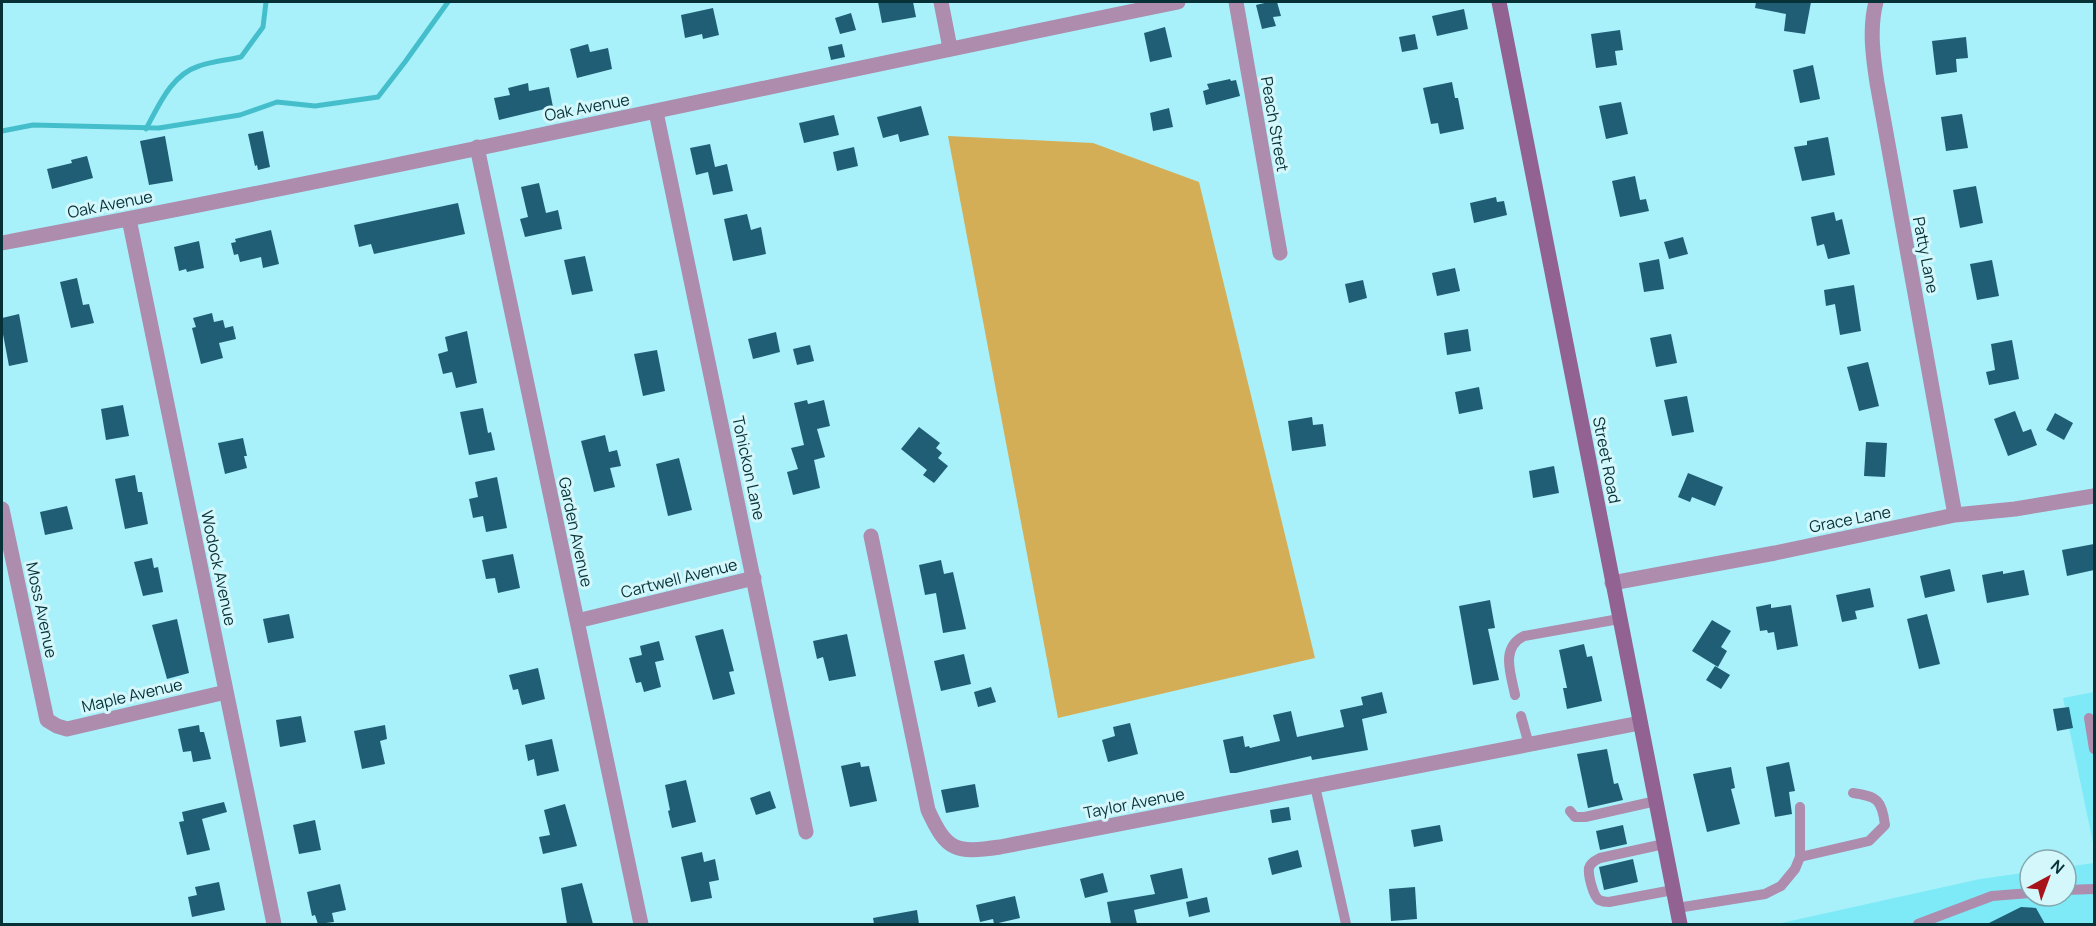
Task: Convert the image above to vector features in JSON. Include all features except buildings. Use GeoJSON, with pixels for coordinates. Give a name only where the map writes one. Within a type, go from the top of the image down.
{"type":"FeatureCollection","features":[{"type":"Feature","properties":{"kind":"main road","name":"Street Road"},"geometry":{"type":"LineString","coordinates":[[1499,2],[1680,924]]}},
{"type":"Feature","properties":{"kind":"street"},"geometry":{"type":"LineString","coordinates":[[941,2],[950,48]]}},
{"type":"Feature","properties":{"kind":"street","name":"Oak Avenue"},"geometry":{"type":"LineString","coordinates":[[2,243],[656,112],[950,48],[1178,2]]}},
{"type":"Feature","properties":{"kind":"street","name":"Peach Street"},"geometry":{"type":"LineString","coordinates":[[1236,2],[1280,253]]}},
{"type":"Feature","properties":{"kind":"street","name":"Patty Lane"},"geometry":{"type":"LineString","coordinates":[[1876,2],[1872,27],[1877,83],[1955,515]]}},
{"type":"Feature","properties":{"kind":"street","name":"Tohickon Lane"},"geometry":{"type":"LineString","coordinates":[[656,112],[806,832]]}},
{"type":"Feature","properties":{"kind":"street","name":"Garden Avenue"},"geometry":{"type":"LineString","coordinates":[[477,147],[641,924]]}},
{"type":"Feature","properties":{"kind":"street","name":"Wodock Avenue"},"geometry":{"type":"LineString","coordinates":[[129,219],[274,924]]}},
{"type":"Feature","properties":{"kind":"street","name":"Grace Lane"},"geometry":{"type":"LineString","coordinates":[[1612,583],[1775,553],[1955,515],[2015,509],[2094,496]]}},
{"type":"Feature","properties":{"kind":"street","name":"Moss Avenue"},"geometry":{"type":"LineString","coordinates":[[2,509],[47,720]]}},
{"type":"Feature","properties":{"kind":"street","name":"Taylor Avenue"},"geometry":{"type":"LineString","coordinates":[[871,536],[928,810],[937,829],[948,842],[958,849],[970,851],[1000,847],[1640,723]]}},
{"type":"Feature","properties":{"kind":"street","name":"Cartwell Avenue"},"geometry":{"type":"LineString","coordinates":[[577,621],[754,578]]}},
{"type":"Feature","properties":{"kind":"street","name":"Maple Avenue"},"geometry":{"type":"LineString","coordinates":[[47,720],[67,729],[226,692]]}},
{"type":"Feature","properties":{"kind":"lane"},"geometry":{"type":"LineString","coordinates":[[1515,695],[1508,656],[1511,646],[1518,639],[1524,636],[1619,620]]}},
{"type":"Feature","properties":{"kind":"lane"},"geometry":{"type":"LineString","coordinates":[[1521,716],[1529,745]]}},
{"type":"Feature","properties":{"kind":"lane"},"geometry":{"type":"LineString","coordinates":[[2089,718],[2094,749]]}},
{"type":"Feature","properties":{"kind":"lane"},"geometry":{"type":"LineString","coordinates":[[1315,786],[1346,924]]}},
{"type":"Feature","properties":{"kind":"lane"},"geometry":{"type":"LineString","coordinates":[[1800,857],[1869,841],[1878,834],[1885,825],[1884,815],[1878,801],[1870,795],[1853,793]]}},
{"type":"Feature","properties":{"kind":"lane"},"geometry":{"type":"LineString","coordinates":[[1570,811],[1575,816],[1585,817],[1656,801]]}},
{"type":"Feature","properties":{"kind":"lane"},"geometry":{"type":"LineString","coordinates":[[1677,908],[1765,894],[1781,886],[1795,869],[1800,857],[1800,807]]}},
{"type":"Feature","properties":{"kind":"lane"},"geometry":{"type":"LineString","coordinates":[[1664,844],[1600,858],[1593,862],[1589,868],[1594,895],[1600,900],[1609,902],[1673,890]]}},
{"type":"Feature","properties":{"kind":"lane"},"geometry":{"type":"LineString","coordinates":[[2078,890],[2094,889]]}},
{"type":"Feature","properties":{"kind":"lane"},"geometry":{"type":"LineString","coordinates":[[1918,924],[1992,896],[2018,893]]}},
{"type":"Feature","properties":{"kind":"shaded area"},"geometry":{"type":"Polygon","coordinates":[[[948,136],[1093,143],[1199,182],[1315,658],[1058,718],[948,136]]]}},
{"type":"Feature","properties":{"kind":"shaded area"},"geometry":{"type":"Polygon","coordinates":[[[2094,692],[2094,848],[2063,698],[2094,692]]]}},
{"type":"Feature","properties":{"kind":"shaded area"},"geometry":{"type":"Polygon","coordinates":[[[2094,863],[2094,924],[1777,924],[1980,879],[2018,874],[2018,908],[2078,908],[2078,865],[2094,863]]]}},
{"type":"Feature","properties":{"kind":"waterway"},"geometry":{"type":"LineString","coordinates":[[146,129],[161,101],[181,76],[204,64],[241,57],[263,27],[266,2]]}},
{"type":"Feature","properties":{"kind":"waterway"},"geometry":{"type":"LineString","coordinates":[[2,131],[33,125],[159,128],[240,115],[277,102],[315,106],[378,97],[448,2]]}}]}
